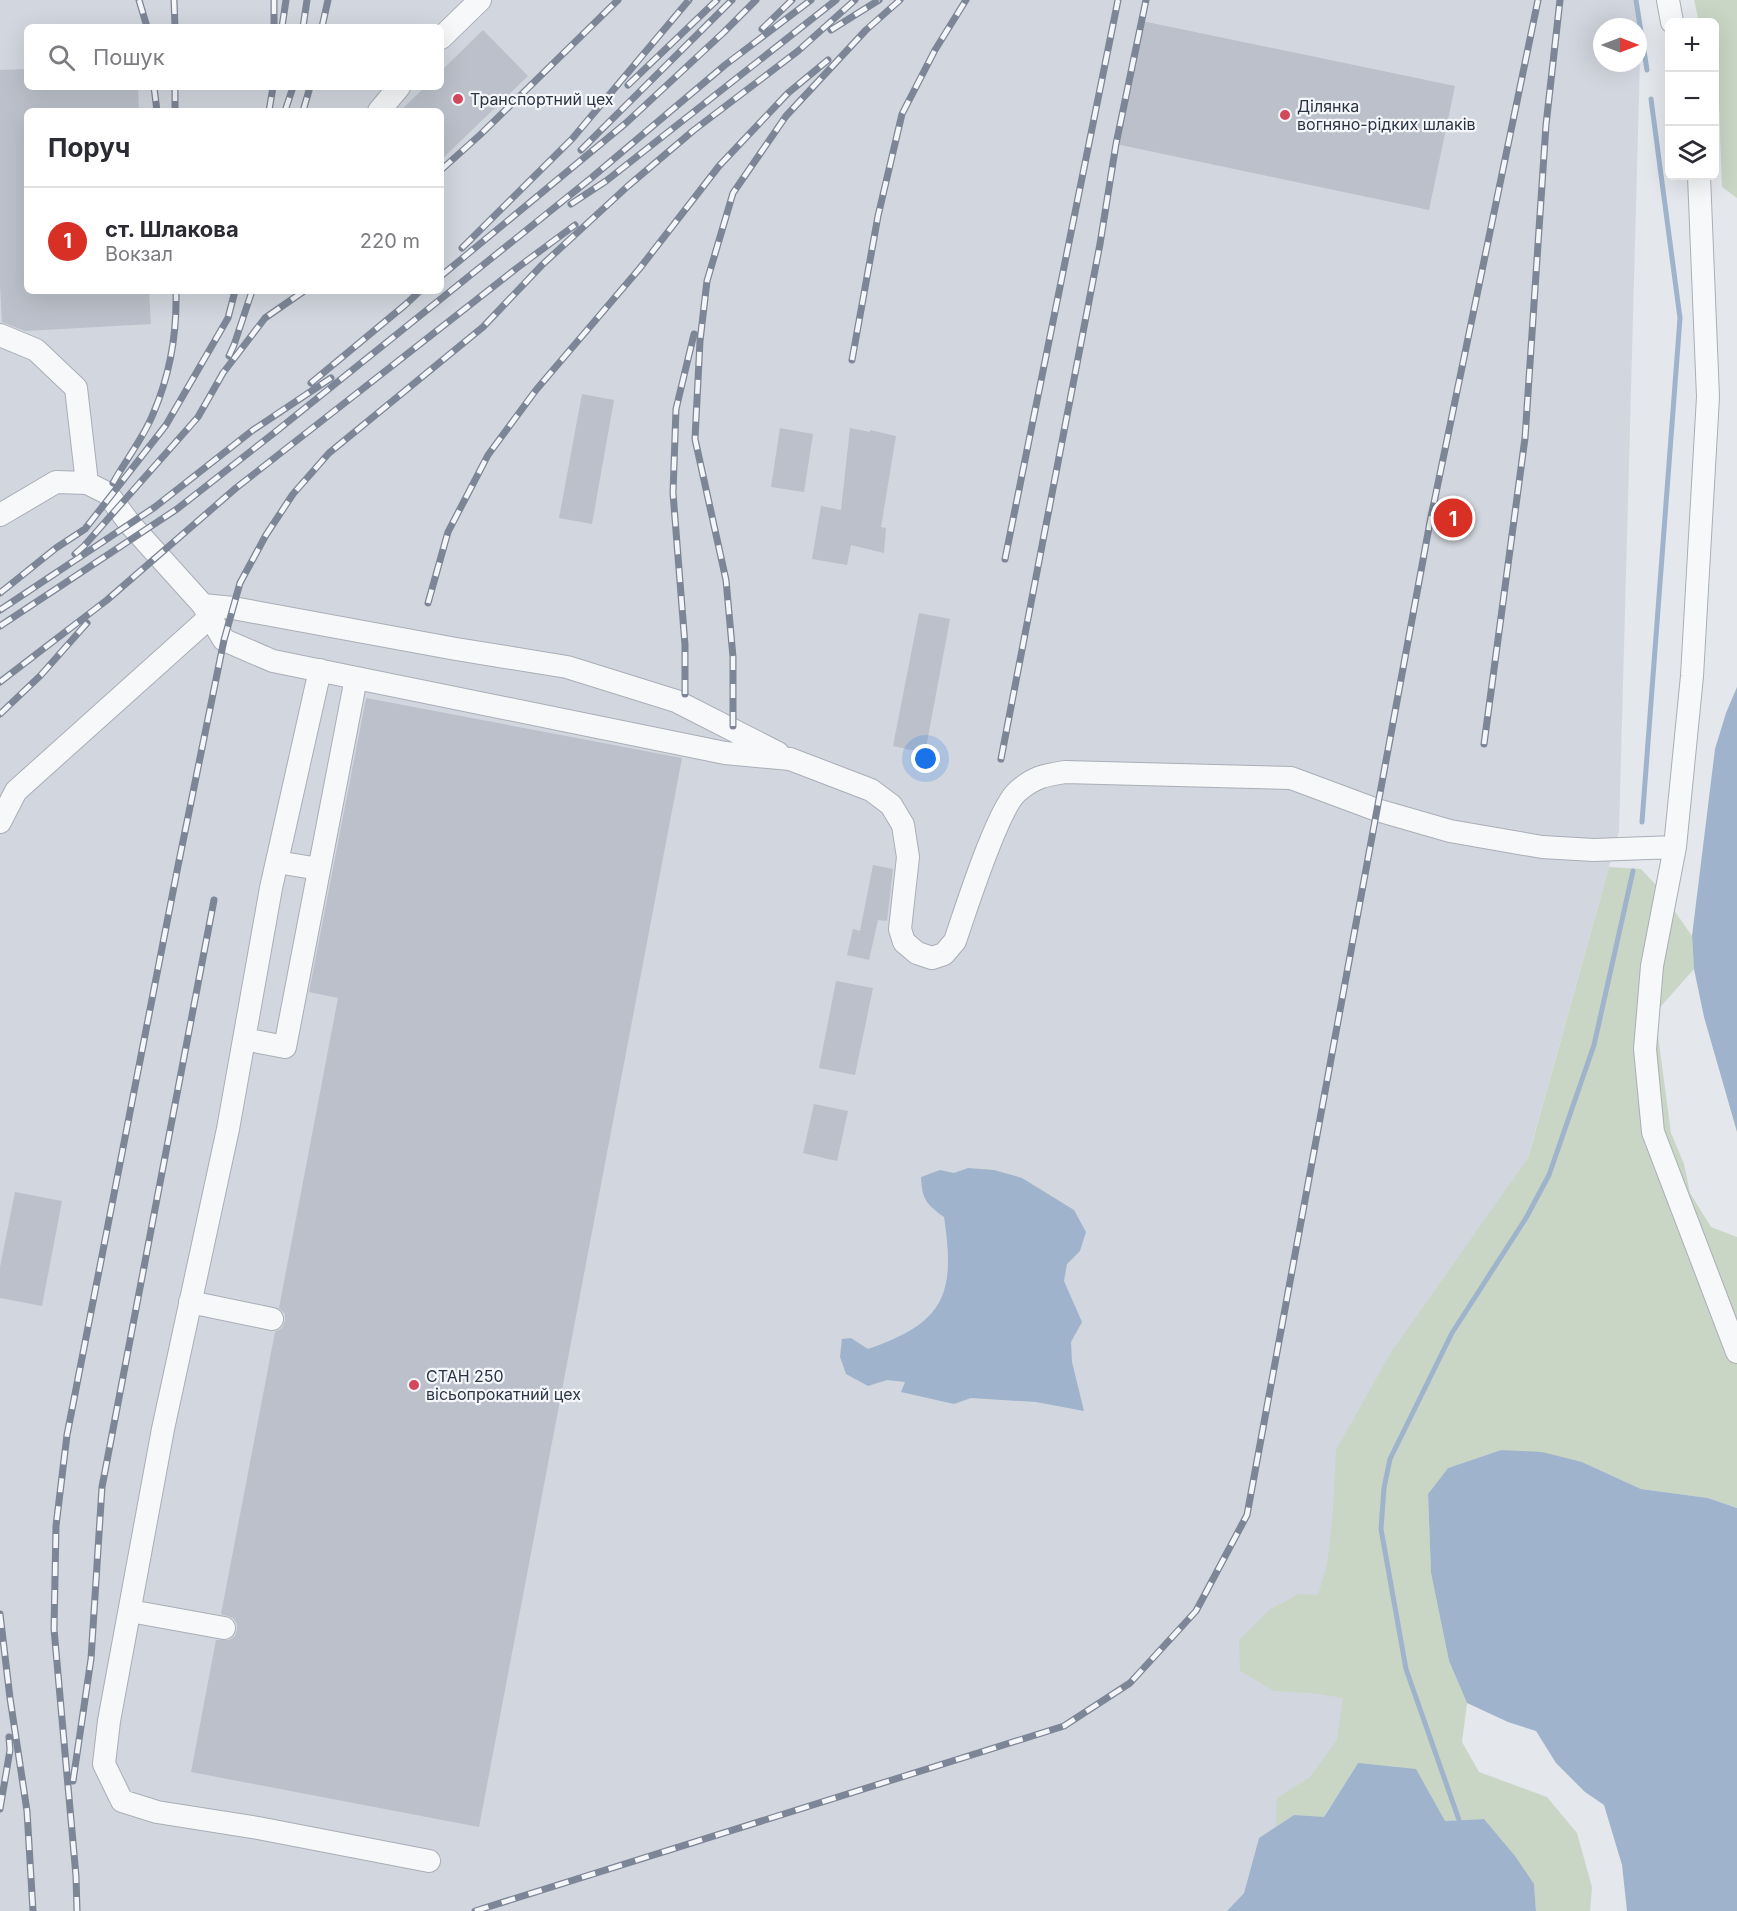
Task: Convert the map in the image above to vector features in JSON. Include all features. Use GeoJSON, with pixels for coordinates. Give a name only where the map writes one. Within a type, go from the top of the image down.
{"type":"FeatureCollection","features":[{"type":"Feature","properties":{"kind":"lane"},"geometry":{"type":"LineString","coordinates":[[444,35],[480,0]]}},
{"type":"Feature","properties":{"kind":"lane"},"geometry":{"type":"LineString","coordinates":[[1668,0],[1671,18]]}},
{"type":"Feature","properties":{"kind":"lane"},"geometry":{"type":"LineString","coordinates":[[382,108],[396,90]]}},
{"type":"Feature","properties":{"kind":"lane"},"geometry":{"type":"LineString","coordinates":[[1699,180],[1708,397],[1692,676],[1676,847],[1652,966],[1645,1049],[1653,1132],[1737,1352]]}},
{"type":"Feature","properties":{"kind":"lane"},"geometry":{"type":"LineString","coordinates":[[0,335],[36,350],[76,388],[87,483]]}},
{"type":"Feature","properties":{"kind":"lane"},"geometry":{"type":"LineString","coordinates":[[0,515],[56,482],[87,483],[106,493],[206,611],[224,640],[273,661],[724,753],[790,759]]}},
{"type":"Feature","properties":{"kind":"lane"},"geometry":{"type":"LineString","coordinates":[[0,822],[16,791],[206,611],[232,608],[567,667],[676,701],[790,759],[871,790],[891,805],[903,825],[908,857],[900,929],[904,942],[917,952],[932,958],[944,954],[955,941],[1001,819],[1016,792],[1040,776],[1065,772],[1291,778],[1377,810],[1450,831],[1542,847],[1594,850],[1676,847]]}},
{"type":"Feature","properties":{"kind":"lane"},"geometry":{"type":"LineString","coordinates":[[320,670],[276,862],[228,1129],[163,1429],[109,1721],[104,1764],[122,1801],[157,1812],[258,1828],[429,1861]]}},
{"type":"Feature","properties":{"kind":"lane"},"geometry":{"type":"LineString","coordinates":[[244,1039],[285,1047],[356,678]]}},
{"type":"Feature","properties":{"kind":"lane"},"geometry":{"type":"LineString","coordinates":[[276,862],[319,869]]}},
{"type":"Feature","properties":{"kind":"lane"},"geometry":{"type":"LineString","coordinates":[[190,1302],[272,1319]]}},
{"type":"Feature","properties":{"kind":"lane"},"geometry":{"type":"LineString","coordinates":[[130,1611],[224,1628]]}},
{"type":"Feature","properties":{"kind":"shaded area"},"geometry":{"type":"Polygon","coordinates":[[[0,0],[1638,0],[1640,18],[1593,18],[1593,72],[1640,72],[1619,831],[1490,1293],[1324,1817],[1259,1838],[1244,1893],[1227,1911],[0,1911],[0,0]]]}},
{"type":"Feature","properties":{"kind":"green space"},"geometry":{"type":"Polygon","coordinates":[[[1694,0],[1737,0],[1737,198],[1722,187],[1719,18],[1698,18],[1694,0]]]}},
{"type":"Feature","properties":{"kind":"green space"},"geometry":{"type":"Polygon","coordinates":[[[1609,867],[1641,869],[1657,886],[1692,936],[1694,969],[1655,1013],[1671,1133],[1684,1164],[1690,1193],[1711,1227],[1737,1237],[1737,1508],[1708,1498],[1641,1489],[1582,1462],[1501,1450],[1448,1468],[1428,1494],[1431,1573],[1449,1661],[1467,1703],[1462,1742],[1479,1772],[1547,1797],[1577,1833],[1592,1887],[1590,1911],[1536,1911],[1534,1884],[1484,1819],[1445,1821],[1358,1763],[1324,1817],[1294,1815],[1276,1826],[1277,1798],[1309,1778],[1337,1740],[1343,1698],[1274,1691],[1240,1671],[1239,1640],[1269,1610],[1299,1594],[1318,1595],[1327,1565],[1333,1513],[1336,1450],[1390,1354],[1528,1158],[1609,867]]]}},
{"type":"Feature","properties":{"kind":"water"},"geometry":{"type":"Polygon","coordinates":[[[1737,687],[1737,1132],[1704,1017],[1694,969],[1692,936],[1715,749],[1737,687]]]}},
{"type":"Feature","properties":{"kind":"water"},"geometry":{"type":"Polygon","coordinates":[[[968,1168],[994,1170],[1022,1178],[1074,1210],[1086,1232],[1080,1251],[1067,1264],[1064,1281],[1082,1322],[1071,1342],[1072,1362],[1084,1411],[1036,1402],[971,1398],[954,1404],[901,1392],[905,1382],[887,1380],[868,1386],[846,1374],[840,1357],[842,1339],[851,1338],[868,1349],[914,1328],[929,1316],[939,1302],[945,1286],[948,1267],[944,1217],[926,1200],[922,1191],[921,1177],[940,1170],[954,1173],[968,1168]]]}},
{"type":"Feature","properties":{"kind":"water"},"geometry":{"type":"Polygon","coordinates":[[[1501,1450],[1542,1452],[1582,1462],[1641,1489],[1708,1498],[1737,1508],[1737,1911],[1627,1911],[1622,1865],[1604,1805],[1585,1792],[1556,1763],[1536,1731],[1508,1722],[1467,1703],[1449,1661],[1431,1573],[1428,1494],[1448,1468],[1501,1450]]]}},
{"type":"Feature","properties":{"kind":"water"},"geometry":{"type":"Polygon","coordinates":[[[1358,1763],[1416,1769],[1445,1821],[1484,1819],[1515,1856],[1534,1884],[1536,1911],[1227,1911],[1244,1893],[1259,1838],[1294,1815],[1324,1817],[1358,1763]]]}},
{"type":"Feature","properties":{"kind":"building","name":"Ділянка вогняно-рідких шлаків"},"geometry":{"type":"Polygon","coordinates":[[[1142,21],[1455,86],[1429,210],[1116,144],[1142,21]]]}},
{"type":"Feature","properties":{"kind":"building","name":"Транспортний цех"},"geometry":{"type":"Polygon","coordinates":[[[483,30],[528,76],[444,157],[444,108],[403,108],[422,90],[444,90],[444,68],[483,30]]]}},
{"type":"Feature","properties":{"kind":"building"},"geometry":{"type":"Polygon","coordinates":[[[24,69],[24,90],[138,90],[139,108],[24,108],[24,294],[149,294],[151,324],[25,331],[2,322],[0,70],[24,69]]]}},
{"type":"Feature","properties":{"kind":"building"},"geometry":{"type":"Polygon","coordinates":[[[582,394],[614,400],[592,524],[559,518],[582,394]]]}},
{"type":"Feature","properties":{"kind":"building"},"geometry":{"type":"Polygon","coordinates":[[[780,428],[813,434],[804,492],[771,487],[780,428]]]}},
{"type":"Feature","properties":{"kind":"building"},"geometry":{"type":"Polygon","coordinates":[[[850,428],[896,436],[881,527],[886,528],[884,553],[851,545],[847,565],[812,559],[821,506],[841,510],[850,428]]]}},
{"type":"Feature","properties":{"kind":"building"},"geometry":{"type":"Polygon","coordinates":[[[919,613],[950,619],[925,753],[893,746],[919,613]]]}},
{"type":"Feature","properties":{"kind":"building","name":"СТАН 250 вісьопрокатний цех"},"geometry":{"type":"Polygon","coordinates":[[[366,698],[682,758],[479,1827],[191,1772],[216,1640],[229,1640],[235,1636],[237,1630],[237,1624],[233,1618],[221,1614],[275,1332],[282,1328],[285,1321],[285,1314],[279,1308],[338,998],[309,992],[366,698]]]}},
{"type":"Feature","properties":{"kind":"building"},"geometry":{"type":"Polygon","coordinates":[[[873,865],[893,869],[887,921],[878,920],[869,960],[847,955],[853,929],[860,931],[873,865]]]}},
{"type":"Feature","properties":{"kind":"building"},"geometry":{"type":"Polygon","coordinates":[[[836,981],[873,988],[855,1075],[819,1068],[836,981]]]}},
{"type":"Feature","properties":{"kind":"building"},"geometry":{"type":"Polygon","coordinates":[[[814,1104],[848,1111],[837,1161],[803,1153],[814,1104]]]}},
{"type":"Feature","properties":{"kind":"building"},"geometry":{"type":"Polygon","coordinates":[[[15,1192],[62,1201],[42,1306],[0,1298],[0,1267],[15,1192]]]}},
{"type":"Feature","properties":{"kind":"waterway"},"geometry":{"type":"LineString","coordinates":[[1636,0],[1639,18]]}},
{"type":"Feature","properties":{"kind":"waterway"},"geometry":{"type":"LineString","coordinates":[[1642,822],[1680,318],[1651,99]]}},
{"type":"Feature","properties":{"kind":"waterway"},"geometry":{"type":"LineString","coordinates":[[1459,1820],[1406,1669],[1381,1529],[1384,1488],[1390,1459],[1452,1333],[1526,1218],[1549,1175],[1594,1045],[1633,871]]}},
{"type":"Feature","properties":{"kind":"railway"},"geometry":{"type":"LineString","coordinates":[[139,0],[146,24]]}},
{"type":"Feature","properties":{"kind":"railway"},"geometry":{"type":"LineString","coordinates":[[174,0],[175,24]]}},
{"type":"Feature","properties":{"kind":"railway"},"geometry":{"type":"LineString","coordinates":[[274,0],[274,24]]}},
{"type":"Feature","properties":{"kind":"railway"},"geometry":{"type":"LineString","coordinates":[[282,24],[286,0]]}},
{"type":"Feature","properties":{"kind":"railway"},"geometry":{"type":"LineString","coordinates":[[303,24],[307,0]]}},
{"type":"Feature","properties":{"kind":"railway"},"geometry":{"type":"LineString","coordinates":[[323,24],[328,0]]}},
{"type":"Feature","properties":{"kind":"railway"},"geometry":{"type":"LineString","coordinates":[[444,167],[618,0]]}},
{"type":"Feature","properties":{"kind":"railway"},"geometry":{"type":"LineString","coordinates":[[462,248],[572,139],[689,0]]}},
{"type":"Feature","properties":{"kind":"railway"},"geometry":{"type":"LineString","coordinates":[[628,85],[717,0]]}},
{"type":"Feature","properties":{"kind":"railway"},"geometry":{"type":"LineString","coordinates":[[581,150],[732,0]]}},
{"type":"Feature","properties":{"kind":"railway"},"geometry":{"type":"LineString","coordinates":[[444,274],[626,123],[756,0]]}},
{"type":"Feature","properties":{"kind":"railway"},"geometry":{"type":"LineString","coordinates":[[762,29],[792,0]]}},
{"type":"Feature","properties":{"kind":"railway"},"geometry":{"type":"LineString","coordinates":[[0,626],[177,509],[590,179],[725,65],[811,0]]}},
{"type":"Feature","properties":{"kind":"railway"},"geometry":{"type":"LineString","coordinates":[[571,204],[606,181],[836,0]]}},
{"type":"Feature","properties":{"kind":"railway"},"geometry":{"type":"LineString","coordinates":[[77,1911],[76,1876],[54,1629],[56,1526],[67,1435],[178,866],[224,640],[240,583],[266,535],[293,494],[329,453],[483,327],[542,265],[628,186],[694,130],[798,51],[855,0]]}},
{"type":"Feature","properties":{"kind":"railway"},"geometry":{"type":"LineString","coordinates":[[831,30],[879,0]]}},
{"type":"Feature","properties":{"kind":"railway"},"geometry":{"type":"LineString","coordinates":[[733,726],[733,657],[726,580],[695,439],[700,341],[707,281],[733,193],[786,116],[866,30],[900,0]]}},
{"type":"Feature","properties":{"kind":"railway"},"geometry":{"type":"LineString","coordinates":[[852,360],[878,216],[902,114],[935,50],[966,0]]}},
{"type":"Feature","properties":{"kind":"railway"},"geometry":{"type":"LineString","coordinates":[[1005,559],[1118,0]]}},
{"type":"Feature","properties":{"kind":"railway"},"geometry":{"type":"LineString","coordinates":[[1001,759],[1100,244],[1116,144],[1146,0]]}},
{"type":"Feature","properties":{"kind":"railway"},"geometry":{"type":"LineString","coordinates":[[475,1911],[1064,1726],[1130,1683],[1196,1611],[1247,1515],[1430,522],[1538,0]]}},
{"type":"Feature","properties":{"kind":"railway"},"geometry":{"type":"LineString","coordinates":[[1484,744],[1525,438],[1546,125],[1560,0]]}},
{"type":"Feature","properties":{"kind":"railway"},"geometry":{"type":"LineString","coordinates":[[428,603],[448,532],[488,455],[536,390],[640,268],[719,166],[788,93],[828,60]]}},
{"type":"Feature","properties":{"kind":"railway"},"geometry":{"type":"LineString","coordinates":[[154,90],[157,108]]}},
{"type":"Feature","properties":{"kind":"railway"},"geometry":{"type":"LineString","coordinates":[[175,90],[175,108]]}},
{"type":"Feature","properties":{"kind":"railway"},"geometry":{"type":"LineString","coordinates":[[270,108],[272,90]]}},
{"type":"Feature","properties":{"kind":"railway"},"geometry":{"type":"LineString","coordinates":[[286,108],[292,90]]}},
{"type":"Feature","properties":{"kind":"railway"},"geometry":{"type":"LineString","coordinates":[[304,108],[309,90]]}},
{"type":"Feature","properties":{"kind":"railway"},"geometry":{"type":"LineString","coordinates":[[0,682],[107,600],[236,488],[575,225]]}},
{"type":"Feature","properties":{"kind":"railway"},"geometry":{"type":"LineString","coordinates":[[113,483],[149,423],[164,384],[174,338],[176,294]]}},
{"type":"Feature","properties":{"kind":"railway"},"geometry":{"type":"LineString","coordinates":[[0,593],[56,548],[85,529],[166,425],[228,318],[234,294]]}},
{"type":"Feature","properties":{"kind":"railway"},"geometry":{"type":"LineString","coordinates":[[229,356],[251,294]]}},
{"type":"Feature","properties":{"kind":"railway"},"geometry":{"type":"LineString","coordinates":[[75,554],[198,417],[223,373],[265,318],[300,294]]}},
{"type":"Feature","properties":{"kind":"railway"},"geometry":{"type":"LineString","coordinates":[[311,383],[417,294]]}},
{"type":"Feature","properties":{"kind":"railway"},"geometry":{"type":"LineString","coordinates":[[685,694],[685,645],[673,493],[676,409],[694,334]]}},
{"type":"Feature","properties":{"kind":"railway"},"geometry":{"type":"LineString","coordinates":[[0,610],[155,507],[253,430],[331,378]]}},
{"type":"Feature","properties":{"kind":"railway"},"geometry":{"type":"LineString","coordinates":[[0,714],[41,675],[87,623]]}},
{"type":"Feature","properties":{"kind":"railway"},"geometry":{"type":"LineString","coordinates":[[73,1781],[91,1659],[102,1487],[214,900]]}},
{"type":"Feature","properties":{"kind":"railway"},"geometry":{"type":"LineString","coordinates":[[0,1614],[27,1811],[33,1911]]}},
{"type":"Feature","properties":{"kind":"railway"},"geometry":{"type":"LineString","coordinates":[[0,1809],[10,1750],[9,1737]]}},
{"type":"Feature","properties":{"kind":"place","name":"Транспортний цех"},"geometry":{"type":"Point","coordinates":[458,99]}},
{"type":"Feature","properties":{"kind":"place","name":"Ділянка вогняно-рідких шлаків"},"geometry":{"type":"Point","coordinates":[1285,115]}},
{"type":"Feature","properties":{"kind":"place","name":"ст. Шлакова"},"geometry":{"type":"Point","coordinates":[1453,518]}},
{"type":"Feature","properties":{"kind":"place","name":"СТАН 250 вісьопрокатний цех"},"geometry":{"type":"Point","coordinates":[414,1385]}}]}
